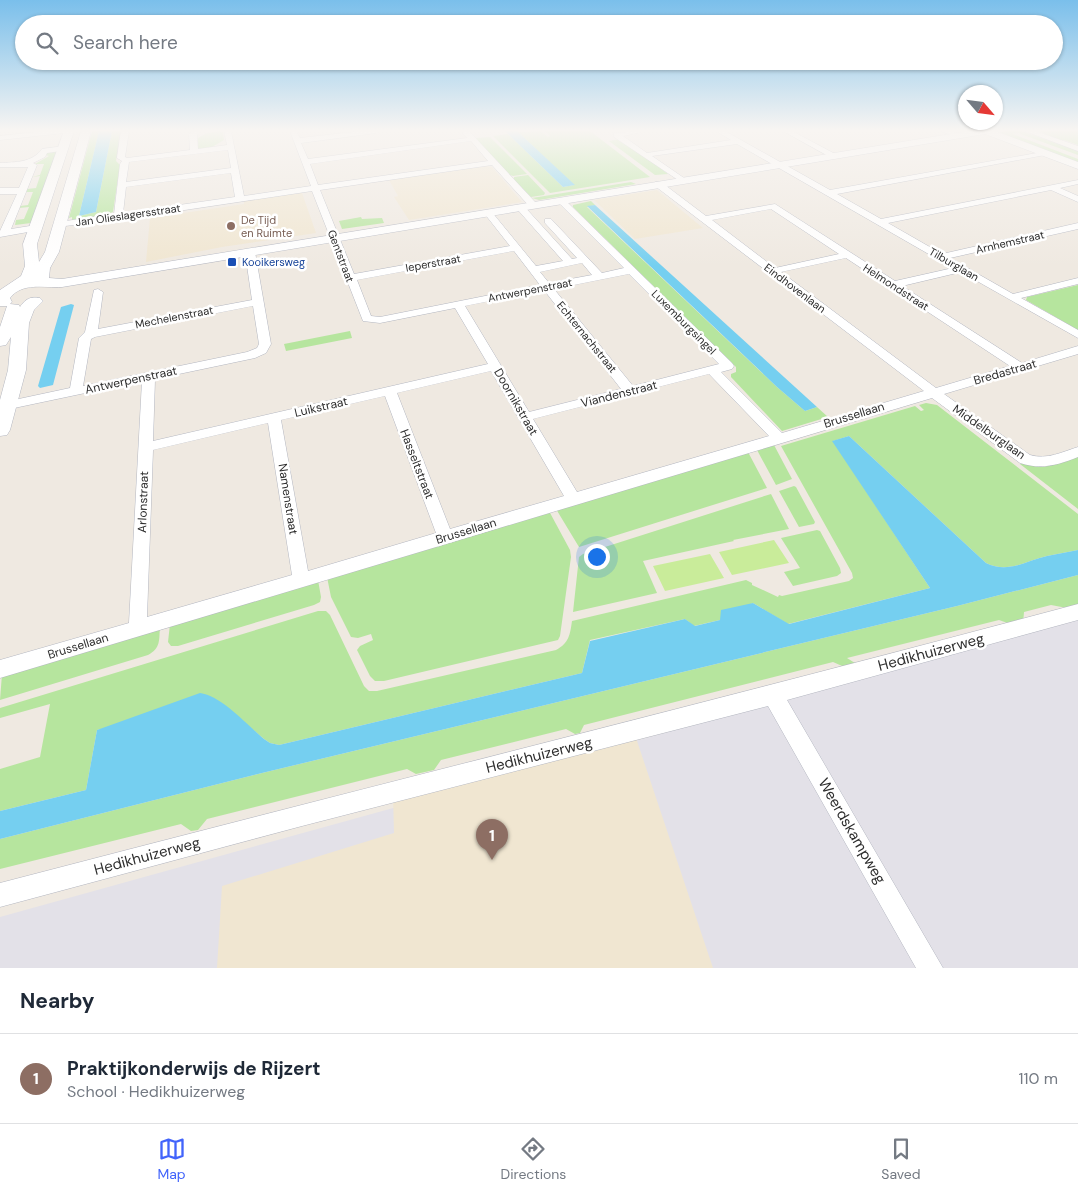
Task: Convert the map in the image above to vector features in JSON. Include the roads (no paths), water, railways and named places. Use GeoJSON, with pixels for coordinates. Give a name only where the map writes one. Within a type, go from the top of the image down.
{"type":"FeatureCollection","features":[{"type":"Feature","properties":{"kind":"street"},"geometry":{"type":"LineString","coordinates":[[3,233],[10,221],[28,176]]}},
{"type":"Feature","properties":{"kind":"street"},"geometry":{"type":"LineString","coordinates":[[7,296],[27,278],[32,266],[30,244],[54,176]]}},
{"type":"Feature","properties":{"kind":"street"},"geometry":{"type":"LineString","coordinates":[[44,290],[40,276],[45,262],[52,252],[73,176]]}},
{"type":"Feature","properties":{"kind":"street"},"geometry":{"type":"LineString","coordinates":[[118,217],[123,176]]}},
{"type":"Feature","properties":{"kind":"street"},"geometry":{"type":"LineString","coordinates":[[122,185],[188,176]]}},
{"type":"Feature","properties":{"kind":"street"},"geometry":{"type":"LineString","coordinates":[[236,176],[240,199]]}},
{"type":"Feature","properties":{"kind":"street","name":"Gentstraat"},"geometry":{"type":"LineString","coordinates":[[309,176],[365,317],[370,320]]}},
{"type":"Feature","properties":{"kind":"street","name":"Jan Olieslagersstraat"},"geometry":{"type":"LineString","coordinates":[[59,225],[396,176]]}},
{"type":"Feature","properties":{"kind":"street"},"geometry":{"type":"LineString","coordinates":[[504,176],[526,206],[534,223],[570,263]]}},
{"type":"Feature","properties":{"kind":"street"},"geometry":{"type":"LineString","coordinates":[[676,176],[681,180]]}},
{"type":"Feature","properties":{"kind":"street"},"geometry":{"type":"LineString","coordinates":[[7,296],[44,290],[61,290],[162,272],[250,252],[706,176]]}},
{"type":"Feature","properties":{"kind":"street","name":"Tilburglaan"},"geometry":{"type":"LineString","coordinates":[[800,176],[1078,335]]}},
{"type":"Feature","properties":{"kind":"street"},"geometry":{"type":"LineString","coordinates":[[830,193],[920,176]]}},
{"type":"Feature","properties":{"kind":"street"},"geometry":{"type":"LineString","coordinates":[[880,222],[1078,182]]}},
{"type":"Feature","properties":{"kind":"street","name":"Eindhovenlaan"},"geometry":{"type":"LineString","coordinates":[[658,184],[933,392]]}},
{"type":"Feature","properties":{"kind":"street"},"geometry":{"type":"LineString","coordinates":[[1051,188],[1078,199]]}},
{"type":"Feature","properties":{"kind":"street"},"geometry":{"type":"LineString","coordinates":[[0,191],[22,191]]}},
{"type":"Feature","properties":{"kind":"street","name":"Luxemburgsingel"},"geometry":{"type":"LineString","coordinates":[[560,200],[562,218],[631,270],[728,366],[712,370]]}},
{"type":"Feature","properties":{"kind":"street","name":"Helmondstraat"},"geometry":{"type":"LineString","coordinates":[[704,219],[772,206],[1020,368]]}},
{"type":"Feature","properties":{"kind":"street","name":"Echternachstraat"},"geometry":{"type":"LineString","coordinates":[[488,213],[630,391]]}},
{"type":"Feature","properties":{"kind":"street"},"geometry":{"type":"LineString","coordinates":[[534,223],[562,218],[584,260],[599,276]]}},
{"type":"Feature","properties":{"kind":"street"},"geometry":{"type":"LineString","coordinates":[[0,222],[10,221]]}},
{"type":"Feature","properties":{"kind":"street"},"geometry":{"type":"LineString","coordinates":[[3,233],[59,225]]}},
{"type":"Feature","properties":{"kind":"street","name":"Arnhemstraat"},"geometry":{"type":"LineString","coordinates":[[942,257],[1078,226]]}},
{"type":"Feature","properties":{"kind":"street","name":"Ieperstraat"},"geometry":{"type":"LineString","coordinates":[[350,278],[516,248]]}},
{"type":"Feature","properties":{"kind":"street"},"geometry":{"type":"LineString","coordinates":[[250,252],[258,302]]}},
{"type":"Feature","properties":{"kind":"street"},"geometry":{"type":"LineString","coordinates":[[773,271],[848,255]]}},
{"type":"Feature","properties":{"kind":"street"},"geometry":{"type":"LineString","coordinates":[[534,270],[584,260]]}},
{"type":"Feature","properties":{"kind":"street"},"geometry":{"type":"LineString","coordinates":[[893,285],[962,269]]}},
{"type":"Feature","properties":{"kind":"street","name":"Antwerpenstraat"},"geometry":{"type":"LineString","coordinates":[[370,320],[380,320],[459,305],[631,270]]}},
{"type":"Feature","properties":{"kind":"street"},"geometry":{"type":"LineString","coordinates":[[1012,298],[1078,280]]}},
{"type":"Feature","properties":{"kind":"street"},"geometry":{"type":"LineString","coordinates":[[0,430],[4,406],[18,368],[18,334],[27,307],[44,290]]}},
{"type":"Feature","properties":{"kind":"street"},"geometry":{"type":"LineString","coordinates":[[76,391],[85,338],[91,334],[98,292]]}},
{"type":"Feature","properties":{"kind":"street"},"geometry":{"type":"LineString","coordinates":[[0,340],[8,327],[13,306],[7,296]]}},
{"type":"Feature","properties":{"kind":"street","name":"Antwerpenstraat"},"geometry":{"type":"LineString","coordinates":[[4,406],[251,355],[262,350],[264,344],[258,302]]}},
{"type":"Feature","properties":{"kind":"street","name":"Mechelenstraat"},"geometry":{"type":"LineString","coordinates":[[91,334],[258,302]]}},
{"type":"Feature","properties":{"kind":"street","name":"Doornikstraat"},"geometry":{"type":"LineString","coordinates":[[459,305],[573,499]]}},
{"type":"Feature","properties":{"kind":"street","name":"Bredastraat"},"geometry":{"type":"LineString","coordinates":[[933,392],[1078,350]]}},
{"type":"Feature","properties":{"kind":"street","name":"Luikstraat"},"geometry":{"type":"LineString","coordinates":[[146,447],[495,366]]}},
{"type":"Feature","properties":{"kind":"street","name":"Luxemburgsingel"},"geometry":{"type":"LineString","coordinates":[[712,370],[779,438]]}},
{"type":"Feature","properties":{"kind":"street","name":"Viandenstraat"},"geometry":{"type":"LineString","coordinates":[[525,418],[712,370]]}},
{"type":"Feature","properties":{"kind":"street","name":"Arlonstraat"},"geometry":{"type":"LineString","coordinates":[[138,628],[149,376]]}},
{"type":"Feature","properties":{"kind":"street","name":"Hasseltstraat"},"geometry":{"type":"LineString","coordinates":[[390,391],[445,537]]}},
{"type":"Feature","properties":{"kind":"street","name":"Brussellaan"},"geometry":{"type":"LineString","coordinates":[[0,670],[933,392]]}},
{"type":"Feature","properties":{"kind":"street","name":"Middelburglaan"},"geometry":{"type":"LineString","coordinates":[[933,392],[1034,463],[1044,463],[1078,452]]}},
{"type":"Feature","properties":{"kind":"street","name":"Namenstraat"},"geometry":{"type":"LineString","coordinates":[[274,418],[301,580]]}},
{"type":"Feature","properties":{"kind":"street","name":"Hedikhuizerweg"},"geometry":{"type":"LineString","coordinates":[[0,895],[302,815],[773,695],[1078,612]]}},
{"type":"Feature","properties":{"kind":"street","name":"Weerdskampweg"},"geometry":{"type":"LineString","coordinates":[[773,695],[930,968]]}},
{"type":"Feature","properties":{"kind":"water"},"geometry":{"type":"Polygon","coordinates":[[[88,176],[103,176],[96,212],[79,216],[88,176]]]}},
{"type":"Feature","properties":{"kind":"water"},"geometry":{"type":"Polygon","coordinates":[[[552,176],[566,176],[575,185],[563,187],[552,176]]]}},
{"type":"Feature","properties":{"kind":"water"},"geometry":{"type":"Polygon","coordinates":[[[595,205],[817,407],[805,411],[777,387],[587,206],[595,205]]]}},
{"type":"Feature","properties":{"kind":"water"},"geometry":{"type":"Polygon","coordinates":[[[74,305],[53,385],[40,388],[38,386],[61,307],[74,305]]]}},
{"type":"Feature","properties":{"kind":"water"},"geometry":{"type":"Polygon","coordinates":[[[849,436],[986,563],[994,566],[1009,567],[1047,556],[1078,550],[1078,575],[957,606],[262,773],[0,839],[0,811],[86,790],[97,730],[200,693],[217,699],[264,739],[279,745],[582,673],[590,641],[685,619],[695,626],[720,620],[721,610],[753,603],[789,624],[930,588],[832,441],[849,436]]]}},
{"type":"Feature","properties":{"kind":"place","name":"De Tijd en Ruimte"},"geometry":{"type":"Point","coordinates":[231,226]}},
{"type":"Feature","properties":{"kind":"place","name":"Kooikersweg"},"geometry":{"type":"Point","coordinates":[232,262]}},
{"type":"Feature","properties":{"kind":"place","name":"Praktijkonderwijs de Rijzert"},"geometry":{"type":"Point","coordinates":[492,860]}}]}
